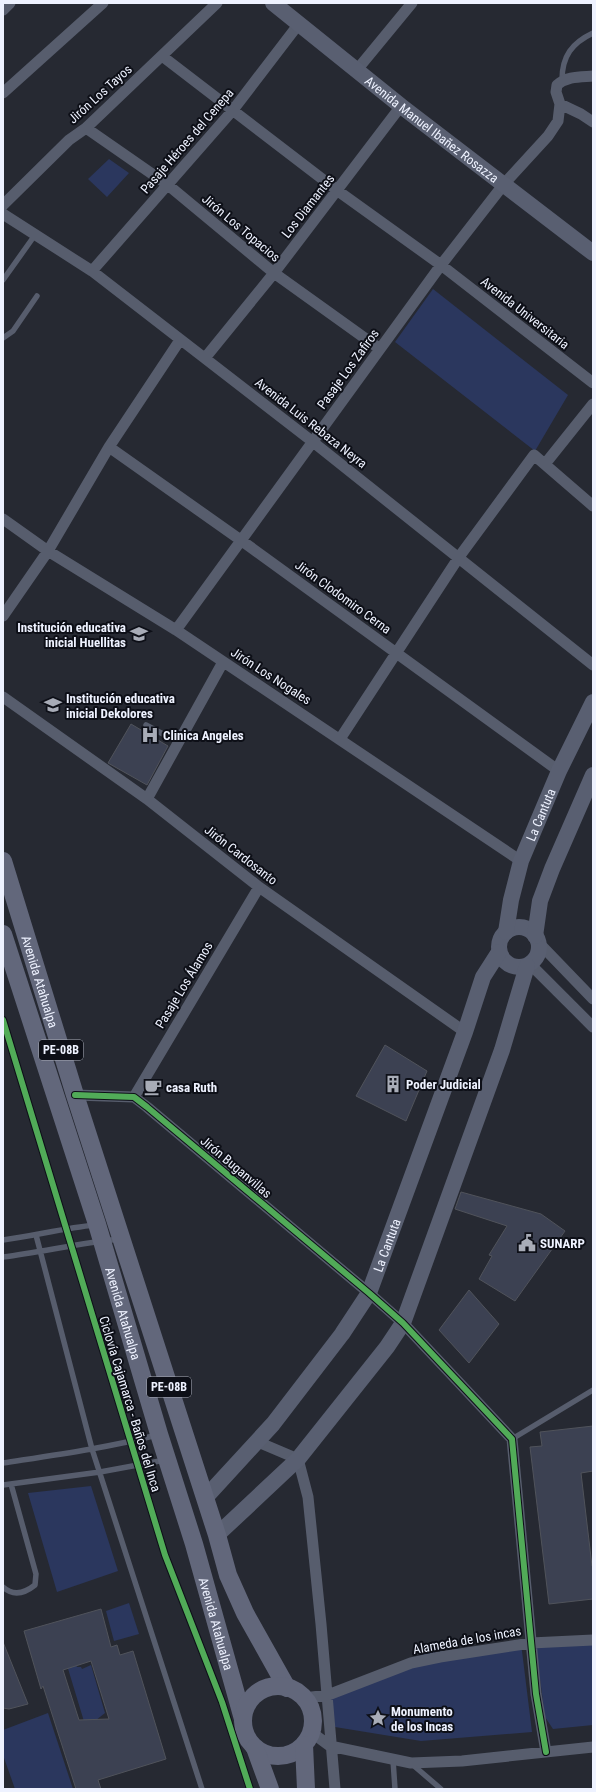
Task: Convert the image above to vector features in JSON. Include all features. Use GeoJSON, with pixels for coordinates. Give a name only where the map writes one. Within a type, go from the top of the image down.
{"type":"FeatureCollection","features":[{"type":"Feature","properties":{"kind":"main road","name":"Avenida Atahualpa"},"geometry":{"type":"LineString","coordinates":[[3,861],[75,1095],[159,1434],[194,1544],[243,1719]]}},
{"type":"Feature","properties":{"kind":"main road","name":"Avenida Atahualpa"},"geometry":{"type":"LineString","coordinates":[[4,937],[217,1535]]}},
{"type":"Feature","properties":{"kind":"main road","name":"PE-08B"},"geometry":{"type":"LineString","coordinates":[[217,1535],[228,1575],[245,1612],[287,1688]]}},
{"type":"Feature","properties":{"kind":"main road"},"geometry":{"type":"LineString","coordinates":[[243,1719],[251,1700],[258,1693],[272,1687],[287,1688],[304,1698],[310,1707],[312,1716],[308,1738],[306,1789]]}},
{"type":"Feature","properties":{"kind":"main road","name":"PE-08B"},"geometry":{"type":"LineString","coordinates":[[243,1719],[246,1734],[255,1748],[270,1789]]}},
{"type":"Feature","properties":{"kind":"main road"},"geometry":{"type":"LineString","coordinates":[[255,1748],[267,1754],[280,1756],[297,1751],[308,1738]]}},
{"type":"Feature","properties":{"kind":"street"},"geometry":{"type":"LineString","coordinates":[[3,10],[10,3]]}},
{"type":"Feature","properties":{"kind":"street"},"geometry":{"type":"LineString","coordinates":[[3,93],[103,3]]}},
{"type":"Feature","properties":{"kind":"street","name":"Jirón Los Tayos"},"geometry":{"type":"LineString","coordinates":[[3,205],[69,140],[86,128],[217,3]]}},
{"type":"Feature","properties":{"kind":"street","name":"Avenida Manuel Ibañez Rosazza"},"geometry":{"type":"LineString","coordinates":[[272,3],[356,71],[593,253]]}},
{"type":"Feature","properties":{"kind":"street"},"geometry":{"type":"LineString","coordinates":[[356,71],[412,3]]}},
{"type":"Feature","properties":{"kind":"street","name":"Pasaje Héroes del Cenepa"},"geometry":{"type":"LineString","coordinates":[[92,271],[233,110],[298,25]]}},
{"type":"Feature","properties":{"kind":"street","name":"Avenida Universitaria"},"geometry":{"type":"LineString","coordinates":[[162,56],[338,191],[441,265],[593,383]]}},
{"type":"Feature","properties":{"kind":"street"},"geometry":{"type":"LineString","coordinates":[[562,80],[574,77],[593,76]]}},
{"type":"Feature","properties":{"kind":"street","name":"Pasaje Los Zafiros"},"geometry":{"type":"LineString","coordinates":[[176,630],[441,265],[504,184],[548,136],[558,121],[560,104],[556,92],[557,85],[562,80]]}},
{"type":"Feature","properties":{"kind":"street"},"geometry":{"type":"LineString","coordinates":[[560,104],[581,114],[593,122]]}},
{"type":"Feature","properties":{"kind":"street","name":"Los Diamantes"},"geometry":{"type":"LineString","coordinates":[[205,358],[338,191],[401,106]]}},
{"type":"Feature","properties":{"kind":"street","name":"Jirón Los Topacios"},"geometry":{"type":"LineString","coordinates":[[86,128],[168,185],[274,273],[380,349]]}},
{"type":"Feature","properties":{"kind":"street","name":"Avenida Luis Rebaza Neyra"},"geometry":{"type":"LineString","coordinates":[[3,214],[92,271],[313,442],[593,665]]}},
{"type":"Feature","properties":{"kind":"street"},"geometry":{"type":"LineString","coordinates":[[3,616],[48,551],[109,447],[180,340]]}},
{"type":"Feature","properties":{"kind":"street"},"geometry":{"type":"LineString","coordinates":[[545,464],[593,404]]}},
{"type":"Feature","properties":{"kind":"street","name":"Jirón Clodomiro Cerna"},"geometry":{"type":"LineString","coordinates":[[109,447],[559,770]]}},
{"type":"Feature","properties":{"kind":"street"},"geometry":{"type":"LineString","coordinates":[[340,739],[459,557],[534,455],[593,506]]}},
{"type":"Feature","properties":{"kind":"street","name":"Jirón Los Nogales"},"geometry":{"type":"LineString","coordinates":[[3,519],[48,551],[176,630],[521,860]]}},
{"type":"Feature","properties":{"kind":"street"},"geometry":{"type":"LineString","coordinates":[[147,799],[223,662]]}},
{"type":"Feature","properties":{"kind":"street","name":"Jirón Cardosanto"},"geometry":{"type":"LineString","coordinates":[[3,698],[147,799],[259,887],[465,1032]]}},
{"type":"Feature","properties":{"kind":"street","name":"La Cantuta"},"geometry":{"type":"LineString","coordinates":[[205,1498],[258,1442],[342,1334],[369,1293],[465,1032],[483,977],[500,952],[499,945],[501,938],[506,932],[510,900],[521,860],[559,770],[593,702]]}},
{"type":"Feature","properties":{"kind":"street"},"geometry":{"type":"LineString","coordinates":[[217,1535],[298,1459],[387,1347],[403,1324],[502,1050],[528,965],[538,953],[537,940],[540,901],[552,869],[593,775]]}},
{"type":"Feature","properties":{"kind":"street","name":"Pasaje Los Álamos"},"geometry":{"type":"LineString","coordinates":[[134,1097],[259,887]]}},
{"type":"Feature","properties":{"kind":"street"},"geometry":{"type":"LineString","coordinates":[[506,932],[518,927],[531,931],[537,940],[593,999]]}},
{"type":"Feature","properties":{"kind":"street"},"geometry":{"type":"LineString","coordinates":[[500,952],[507,963],[520,967],[528,965]]}},
{"type":"Feature","properties":{"kind":"street"},"geometry":{"type":"LineString","coordinates":[[528,965],[593,1027]]}},
{"type":"Feature","properties":{"kind":"street"},"geometry":{"type":"LineString","coordinates":[[75,1095],[134,1097]]}},
{"type":"Feature","properties":{"kind":"street","name":"Jirón Buganvillas"},"geometry":{"type":"LineString","coordinates":[[134,1097],[369,1293],[403,1324],[512,1439]]}},
{"type":"Feature","properties":{"kind":"street"},"geometry":{"type":"LineString","coordinates":[[512,1439],[536,1694],[546,1752]]}},
{"type":"Feature","properties":{"kind":"street"},"geometry":{"type":"LineString","coordinates":[[258,1442],[298,1459]]}},
{"type":"Feature","properties":{"kind":"street"},"geometry":{"type":"LineString","coordinates":[[298,1459],[308,1498],[328,1695],[330,1746],[335,1789]]}},
{"type":"Feature","properties":{"kind":"street","name":"Alameda de los incas"},"geometry":{"type":"LineString","coordinates":[[304,1698],[328,1695],[411,1663],[440,1657],[531,1643],[593,1640]]}},
{"type":"Feature","properties":{"kind":"street"},"geometry":{"type":"LineString","coordinates":[[308,1738],[330,1746],[411,1763],[462,1761],[593,1747]]}},
{"type":"Feature","properties":{"kind":"lane"},"geometry":{"type":"LineString","coordinates":[[562,80],[562,67],[569,51],[581,39],[593,33]]}},
{"type":"Feature","properties":{"kind":"lane"},"geometry":{"type":"LineString","coordinates":[[3,280],[35,235]]}},
{"type":"Feature","properties":{"kind":"lane"},"geometry":{"type":"LineString","coordinates":[[3,338],[13,331],[37,296]]}},
{"type":"Feature","properties":{"kind":"lane"},"geometry":{"type":"LineString","coordinates":[[146,725],[178,742]]}},
{"type":"Feature","properties":{"kind":"lane"},"geometry":{"type":"LineString","coordinates":[[3,1240],[36,1236],[66,1228],[109,1229]]}},
{"type":"Feature","properties":{"kind":"lane"},"geometry":{"type":"LineString","coordinates":[[3,1257],[41,1252],[71,1245],[109,1229]]}},
{"type":"Feature","properties":{"kind":"lane"},"geometry":{"type":"LineString","coordinates":[[36,1236],[92,1449],[202,1789]]}},
{"type":"Feature","properties":{"kind":"lane"},"geometry":{"type":"LineString","coordinates":[[512,1439],[593,1390]]}},
{"type":"Feature","properties":{"kind":"lane"},"geometry":{"type":"LineString","coordinates":[[3,1463],[130,1442],[159,1434]]}},
{"type":"Feature","properties":{"kind":"lane"},"geometry":{"type":"LineString","coordinates":[[3,1486],[100,1472],[167,1460]]}},
{"type":"Feature","properties":{"kind":"lane"},"geometry":{"type":"LineString","coordinates":[[3,1587],[18,1594],[28,1591],[35,1585],[36,1574],[11,1484]]}},
{"type":"Feature","properties":{"kind":"lane"},"geometry":{"type":"LineString","coordinates":[[393,1760],[395,1789]]}},
{"type":"Feature","properties":{"kind":"lane"},"geometry":{"type":"LineString","coordinates":[[411,1763],[441,1789]]}},
{"type":"Feature","properties":{"kind":"shaded area"},"geometry":{"type":"Polygon","coordinates":[[[109,159],[129,173],[107,197],[88,179],[109,159]]]}},
{"type":"Feature","properties":{"kind":"shaded area"},"geometry":{"type":"Polygon","coordinates":[[[433,289],[568,395],[535,451],[395,342],[433,289]]]}},
{"type":"Feature","properties":{"kind":"shaded area"},"geometry":{"type":"Polygon","coordinates":[[[91,1486],[118,1571],[57,1592],[28,1493],[91,1486]]]}},
{"type":"Feature","properties":{"kind":"shaded area"},"geometry":{"type":"Polygon","coordinates":[[[129,1603],[139,1634],[114,1641],[106,1611],[129,1603]]]}},
{"type":"Feature","properties":{"kind":"shaded area"},"geometry":{"type":"Polygon","coordinates":[[[593,1635],[593,1725],[553,1729],[545,1717],[536,1648],[537,1646],[593,1635]]]}},
{"type":"Feature","properties":{"kind":"shaded area"},"geometry":{"type":"Polygon","coordinates":[[[521,1643],[532,1732],[421,1741],[335,1727],[330,1691],[412,1658],[429,1653],[521,1643]]]}},
{"type":"Feature","properties":{"kind":"shaded area"},"geometry":{"type":"Polygon","coordinates":[[[74,1660],[77,1667],[81,1667],[82,1669],[91,1665],[105,1713],[86,1728],[66,1662],[74,1660]]]}},
{"type":"Feature","properties":{"kind":"shaded area"},"geometry":{"type":"Polygon","coordinates":[[[48,1713],[73,1789],[15,1789],[3,1755],[3,1730],[48,1713]]]}},
{"type":"Feature","properties":{"kind":"building","name":"Clinica Angeles"},"geometry":{"type":"Polygon","coordinates":[[[131,724],[168,746],[147,785],[108,763],[131,724]]]}},
{"type":"Feature","properties":{"kind":"building","name":"Poder Judicial"},"geometry":{"type":"Polygon","coordinates":[[[385,1045],[427,1071],[406,1121],[356,1096],[385,1045]]]}},
{"type":"Feature","properties":{"kind":"building","name":"SUNARP"},"geometry":{"type":"Polygon","coordinates":[[[461,1192],[541,1214],[565,1231],[515,1301],[479,1279],[492,1256],[489,1255],[507,1226],[455,1209],[461,1192]]]}},
{"type":"Feature","properties":{"kind":"building"},"geometry":{"type":"Polygon","coordinates":[[[469,1290],[499,1324],[469,1363],[439,1330],[469,1290]]]}},
{"type":"Feature","properties":{"kind":"building"},"geometry":{"type":"Polygon","coordinates":[[[593,1426],[593,1471],[581,1473],[593,1566],[593,1599],[549,1604],[530,1447],[542,1446],[540,1432],[593,1426]]]}},
{"type":"Feature","properties":{"kind":"building"},"geometry":{"type":"Polygon","coordinates":[[[101,1609],[111,1647],[117,1645],[120,1655],[133,1651],[166,1759],[98,1780],[101,1789],[76,1789],[43,1686],[41,1689],[24,1631],[101,1609]],[[91,1661],[63,1670],[79,1720],[109,1719],[91,1661]]]}},
{"type":"Feature","properties":{"kind":"building"},"geometry":{"type":"Polygon","coordinates":[[[3,1642],[28,1704],[9,1709],[3,1708],[3,1642]]]}},
{"type":"Feature","properties":{"kind":"cycle path","name":"Ciclovía Cajamarca - Baños del Inca"},"geometry":{"type":"LineString","coordinates":[[3,1020],[165,1555],[222,1702],[250,1789]]}},
{"type":"Feature","properties":{"kind":"cycle path"},"geometry":{"type":"LineString","coordinates":[[75,1095],[134,1097],[147,1107],[403,1323],[512,1439],[536,1694],[546,1752]]}},
{"type":"Feature","properties":{"kind":"place","name":"Institución educativa inicial Huellitas"},"geometry":{"type":"Point","coordinates":[139,634]}},
{"type":"Feature","properties":{"kind":"place","name":"Institución educativa inicial Dekolores"},"geometry":{"type":"Point","coordinates":[53,705]}},
{"type":"Feature","properties":{"kind":"place","name":"Clinica Angeles"},"geometry":{"type":"Point","coordinates":[150,735]}},
{"type":"Feature","properties":{"kind":"place","name":"Poder Judicial"},"geometry":{"type":"Point","coordinates":[393,1084]}},
{"type":"Feature","properties":{"kind":"place","name":"casa Ruth"},"geometry":{"type":"Point","coordinates":[153,1087]}},
{"type":"Feature","properties":{"kind":"place","name":"SUNARP"},"geometry":{"type":"Point","coordinates":[527,1243]}},
{"type":"Feature","properties":{"kind":"place","name":"Monumento de los Incas"},"geometry":{"type":"Point","coordinates":[378,1718]}}]}
